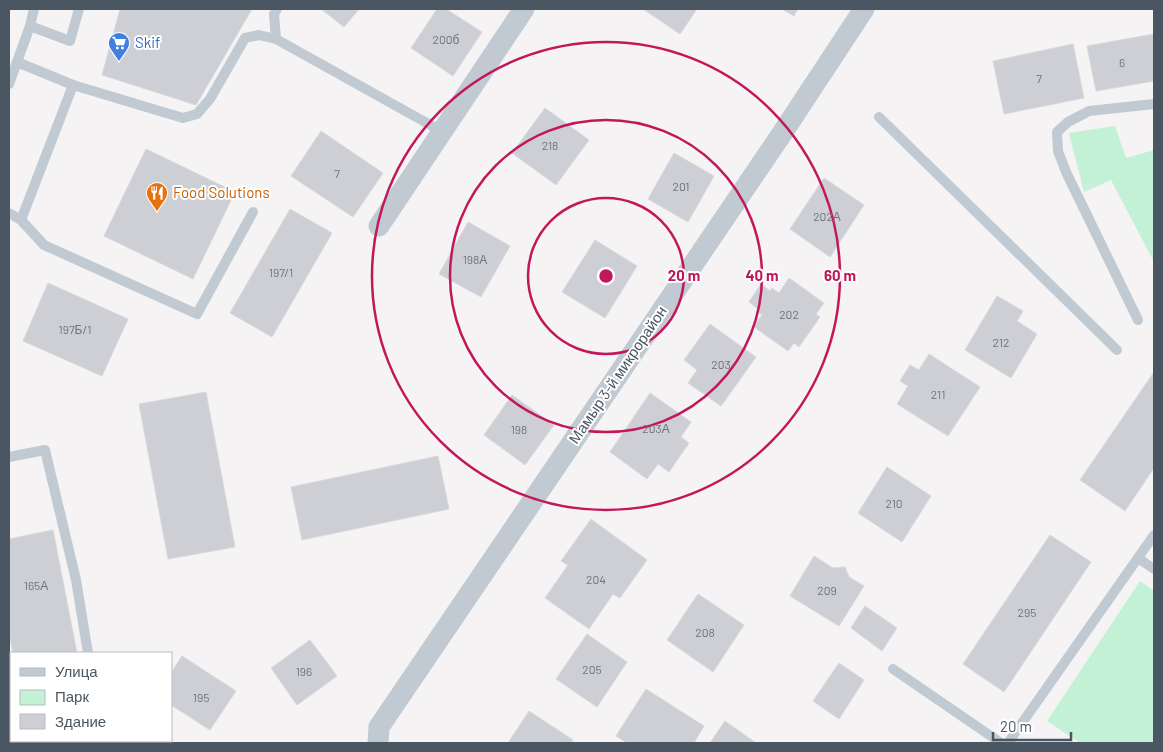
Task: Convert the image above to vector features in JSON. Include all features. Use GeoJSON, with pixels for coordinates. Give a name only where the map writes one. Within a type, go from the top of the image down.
{"type":"FeatureCollection","features":[{"type":"Feature","properties":{"kind":"street"},"geometry":{"type":"LineString","coordinates":[[378,226],[524,9]]}},
{"type":"Feature","properties":{"kind":"street","name":"Мамыр 3-й микрорайон"},"geometry":{"type":"LineString","coordinates":[[378,743],[379,727],[782,135],[864,9]]}},
{"type":"Feature","properties":{"kind":"lane"},"geometry":{"type":"LineString","coordinates":[[9,84],[30,26],[34,9]]}},
{"type":"Feature","properties":{"kind":"lane"},"geometry":{"type":"LineString","coordinates":[[30,26],[70,41],[79,9]]}},
{"type":"Feature","properties":{"kind":"lane"},"geometry":{"type":"LineString","coordinates":[[276,39],[274,14],[277,9]]}},
{"type":"Feature","properties":{"kind":"lane"},"geometry":{"type":"LineString","coordinates":[[17,62],[73,85],[183,118],[198,114],[210,99],[245,38],[259,35],[276,39],[443,132]]}},
{"type":"Feature","properties":{"kind":"lane"},"geometry":{"type":"LineString","coordinates":[[21,220],[73,85]]}},
{"type":"Feature","properties":{"kind":"lane"},"geometry":{"type":"LineString","coordinates":[[1138,320],[1066,172],[1058,151],[1057,132],[1068,122],[1089,111],[1154,104]]}},
{"type":"Feature","properties":{"kind":"lane"},"geometry":{"type":"LineString","coordinates":[[879,117],[1117,350]]}},
{"type":"Feature","properties":{"kind":"lane"},"geometry":{"type":"LineString","coordinates":[[9,213],[21,220],[44,245],[197,314],[253,212]]}},
{"type":"Feature","properties":{"kind":"lane"},"geometry":{"type":"LineString","coordinates":[[9,458],[45,450],[76,580],[88,652]]}},
{"type":"Feature","properties":{"kind":"lane"},"geometry":{"type":"LineString","coordinates":[[1008,743],[1154,535]]}},
{"type":"Feature","properties":{"kind":"lane"},"geometry":{"type":"LineString","coordinates":[[1138,558],[1154,569]]}},
{"type":"Feature","properties":{"kind":"lane"},"geometry":{"type":"LineString","coordinates":[[893,669],[1001,743]]}},
{"type":"Feature","properties":{"kind":"green space"},"geometry":{"type":"Polygon","coordinates":[[[1115,126],[1126,158],[1154,150],[1153,260],[1111,180],[1084,192],[1069,133],[1115,126]]]}},
{"type":"Feature","properties":{"kind":"green space"},"geometry":{"type":"Polygon","coordinates":[[[1140,581],[1154,591],[1154,743],[1080,743],[1047,721],[1140,581]]]}},
{"type":"Feature","properties":{"kind":"building"},"geometry":{"type":"Polygon","coordinates":[[[120,9],[252,9],[196,105],[102,75],[120,9]]]}},
{"type":"Feature","properties":{"kind":"building"},"geometry":{"type":"Polygon","coordinates":[[[321,9],[359,9],[344,27],[321,9]]]}},
{"type":"Feature","properties":{"kind":"building"},"geometry":{"type":"Polygon","coordinates":[[[437,9],[446,9],[482,32],[453,76],[411,48],[437,9]]]}},
{"type":"Feature","properties":{"kind":"building"},"geometry":{"type":"Polygon","coordinates":[[[643,9],[697,9],[680,34],[643,9]]]}},
{"type":"Feature","properties":{"kind":"building"},"geometry":{"type":"Polygon","coordinates":[[[782,9],[798,9],[794,16],[782,9]]]}},
{"type":"Feature","properties":{"kind":"building"},"geometry":{"type":"Polygon","coordinates":[[[1154,34],[1154,81],[1096,91],[1087,46],[1154,34]]]}},
{"type":"Feature","properties":{"kind":"building"},"geometry":{"type":"Polygon","coordinates":[[[1073,44],[1084,98],[1004,114],[993,61],[1073,44]]]}},
{"type":"Feature","properties":{"kind":"building"},"geometry":{"type":"Polygon","coordinates":[[[545,108],[589,140],[556,185],[512,153],[545,108]]]}},
{"type":"Feature","properties":{"kind":"building"},"geometry":{"type":"Polygon","coordinates":[[[321,131],[383,173],[353,217],[291,176],[321,131]]]}},
{"type":"Feature","properties":{"kind":"building"},"geometry":{"type":"Polygon","coordinates":[[[146,149],[235,192],[193,279],[104,236],[146,149]]]}},
{"type":"Feature","properties":{"kind":"building"},"geometry":{"type":"Polygon","coordinates":[[[674,153],[714,176],[688,222],[648,199],[674,153]]]}},
{"type":"Feature","properties":{"kind":"building"},"geometry":{"type":"Polygon","coordinates":[[[824,178],[864,205],[830,257],[790,229],[824,178]]]}},
{"type":"Feature","properties":{"kind":"building"},"geometry":{"type":"Polygon","coordinates":[[[290,209],[332,233],[272,337],[230,313],[290,209]]]}},
{"type":"Feature","properties":{"kind":"building"},"geometry":{"type":"Polygon","coordinates":[[[468,222],[510,246],[481,297],[439,274],[468,222]]]}},
{"type":"Feature","properties":{"kind":"building"},"geometry":{"type":"Polygon","coordinates":[[[595,240],[637,266],[605,318],[562,292],[595,240]]]}},
{"type":"Feature","properties":{"kind":"building"},"geometry":{"type":"Polygon","coordinates":[[[789,278],[824,303],[816,314],[820,317],[799,347],[794,343],[788,351],[754,327],[762,315],[749,302],[761,284],[770,291],[772,288],[779,293],[789,278]]]}},
{"type":"Feature","properties":{"kind":"building"},"geometry":{"type":"Polygon","coordinates":[[[48,283],[128,319],[102,376],[23,341],[48,283]]]}},
{"type":"Feature","properties":{"kind":"building"},"geometry":{"type":"Polygon","coordinates":[[[997,296],[1023,311],[1017,321],[1037,334],[1011,378],[965,350],[997,296]]]}},
{"type":"Feature","properties":{"kind":"building"},"geometry":{"type":"Polygon","coordinates":[[[710,324],[756,357],[721,406],[688,383],[697,370],[684,360],[710,324]]]}},
{"type":"Feature","properties":{"kind":"building"},"geometry":{"type":"Polygon","coordinates":[[[929,354],[980,387],[948,436],[897,404],[908,386],[900,381],[910,365],[919,370],[929,354]]]}},
{"type":"Feature","properties":{"kind":"building"},"geometry":{"type":"Polygon","coordinates":[[[1154,372],[1154,468],[1125,511],[1080,480],[1154,372]]]}},
{"type":"Feature","properties":{"kind":"building"},"geometry":{"type":"Polygon","coordinates":[[[206,392],[235,547],[168,559],[139,404],[206,392]]]}},
{"type":"Feature","properties":{"kind":"building"},"geometry":{"type":"Polygon","coordinates":[[[650,393],[691,422],[681,437],[689,443],[669,472],[658,464],[647,479],[610,452],[650,393]]]}},
{"type":"Feature","properties":{"kind":"building"},"geometry":{"type":"Polygon","coordinates":[[[512,395],[554,425],[525,465],[484,435],[512,395]]]}},
{"type":"Feature","properties":{"kind":"building"},"geometry":{"type":"Polygon","coordinates":[[[438,456],[449,509],[302,540],[291,487],[438,456]]]}},
{"type":"Feature","properties":{"kind":"building"},"geometry":{"type":"Polygon","coordinates":[[[887,467],[931,496],[902,542],[858,513],[887,467]]]}},
{"type":"Feature","properties":{"kind":"building"},"geometry":{"type":"Polygon","coordinates":[[[591,519],[647,560],[620,598],[613,594],[589,629],[545,598],[568,565],[561,561],[591,519]]]}},
{"type":"Feature","properties":{"kind":"building"},"geometry":{"type":"Polygon","coordinates":[[[53,530],[77,652],[13,652],[9,633],[9,539],[53,530]]]}},
{"type":"Feature","properties":{"kind":"building"},"geometry":{"type":"Polygon","coordinates":[[[1050,535],[1091,562],[1004,692],[963,664],[1050,535]]]}},
{"type":"Feature","properties":{"kind":"building"},"geometry":{"type":"Polygon","coordinates":[[[814,556],[833,568],[845,567],[849,577],[864,586],[839,626],[790,596],[814,556]]]}},
{"type":"Feature","properties":{"kind":"building"},"geometry":{"type":"Polygon","coordinates":[[[698,594],[744,625],[713,672],[667,640],[698,594]]]}},
{"type":"Feature","properties":{"kind":"building"},"geometry":{"type":"Polygon","coordinates":[[[865,606],[897,628],[882,651],[851,628],[865,606]]]}},
{"type":"Feature","properties":{"kind":"building"},"geometry":{"type":"Polygon","coordinates":[[[587,634],[627,662],[597,707],[556,679],[587,634]]]}},
{"type":"Feature","properties":{"kind":"building"},"geometry":{"type":"Polygon","coordinates":[[[310,640],[337,676],[297,705],[271,668],[310,640]]]}},
{"type":"Feature","properties":{"kind":"building"},"geometry":{"type":"Polygon","coordinates":[[[182,656],[236,691],[210,730],[172,706],[172,671],[182,656]]]}},
{"type":"Feature","properties":{"kind":"building"},"geometry":{"type":"Polygon","coordinates":[[[839,663],[864,680],[839,719],[813,701],[839,663]]]}},
{"type":"Feature","properties":{"kind":"building"},"geometry":{"type":"Polygon","coordinates":[[[646,689],[704,726],[694,743],[627,743],[616,736],[646,689]]]}},
{"type":"Feature","properties":{"kind":"building"},"geometry":{"type":"Polygon","coordinates":[[[529,711],[573,740],[571,743],[508,743],[529,711]]]}},
{"type":"Feature","properties":{"kind":"building"},"geometry":{"type":"Polygon","coordinates":[[[725,721],[756,743],[710,743],[725,721]]]}},
{"type":"Feature","properties":{"kind":"place","name":"Skif"},"geometry":{"type":"Point","coordinates":[119,62]}},
{"type":"Feature","properties":{"kind":"place","name":"Food Solutions"},"geometry":{"type":"Point","coordinates":[157,212]}}]}
